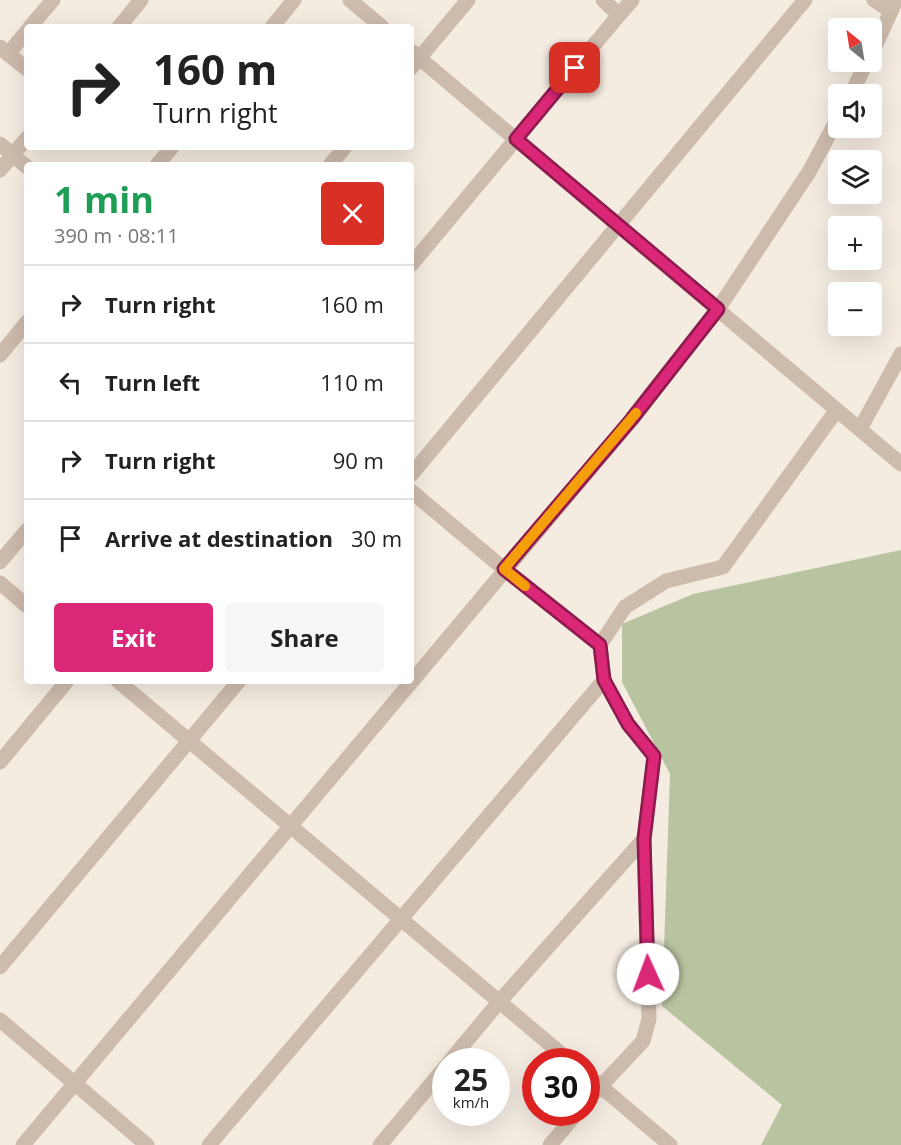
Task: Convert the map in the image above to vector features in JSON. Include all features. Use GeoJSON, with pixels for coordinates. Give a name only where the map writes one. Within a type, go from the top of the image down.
{"type":"FeatureCollection","features":[{"type":"Feature","properties":{"kind":"street"},"geometry":{"type":"LineString","coordinates":[[33,24],[53,0]]}},
{"type":"Feature","properties":{"kind":"street"},"geometry":{"type":"LineString","coordinates":[[121,24],[141,0]]}},
{"type":"Feature","properties":{"kind":"street"},"geometry":{"type":"LineString","coordinates":[[274,24],[294,0]]}},
{"type":"Feature","properties":{"kind":"street"},"geometry":{"type":"LineString","coordinates":[[350,0],[378,24]]}},
{"type":"Feature","properties":{"kind":"street"},"geometry":{"type":"LineString","coordinates":[[468,0],[414,59],[516,139],[901,464]]}},
{"type":"Feature","properties":{"kind":"street"},"geometry":{"type":"LineString","coordinates":[[603,0],[619,15]]}},
{"type":"Feature","properties":{"kind":"street"},"geometry":{"type":"LineString","coordinates":[[414,261],[632,0]]}},
{"type":"Feature","properties":{"kind":"street"},"geometry":{"type":"LineString","coordinates":[[414,471],[805,0]]}},
{"type":"Feature","properties":{"kind":"street"},"geometry":{"type":"LineString","coordinates":[[874,0],[893,6],[882,31]]}},
{"type":"Feature","properties":{"kind":"street"},"geometry":{"type":"LineString","coordinates":[[24,33],[4,50],[24,67]]}},
{"type":"Feature","properties":{"kind":"street"},"geometry":{"type":"LineString","coordinates":[[414,678],[631,420],[718,309],[809,172],[828,137]]}},
{"type":"Feature","properties":{"kind":"street"},"geometry":{"type":"LineString","coordinates":[[0,170],[24,142]]}},
{"type":"Feature","properties":{"kind":"street"},"geometry":{"type":"LineString","coordinates":[[0,144],[24,164]]}},
{"type":"Feature","properties":{"kind":"street"},"geometry":{"type":"LineString","coordinates":[[160,162],[170,150]]}},
{"type":"Feature","properties":{"kind":"street"},"geometry":{"type":"LineString","coordinates":[[332,162],[342,150]]}},
{"type":"Feature","properties":{"kind":"street"},"geometry":{"type":"LineString","coordinates":[[0,355],[24,326]]}},
{"type":"Feature","properties":{"kind":"street"},"geometry":{"type":"LineString","coordinates":[[860,429],[901,354]]}},
{"type":"Feature","properties":{"kind":"street"},"geometry":{"type":"LineString","coordinates":[[670,1145],[600,1086],[643,1041],[650,1018],[644,839],[654,756],[628,724],[604,680],[600,645],[625,607],[650,591],[666,581],[723,567],[836,411]]}},
{"type":"Feature","properties":{"kind":"street"},"geometry":{"type":"LineString","coordinates":[[414,494],[600,645]]}},
{"type":"Feature","properties":{"kind":"street"},"geometry":{"type":"LineString","coordinates":[[0,562],[24,534]]}},
{"type":"Feature","properties":{"kind":"street"},"geometry":{"type":"LineString","coordinates":[[0,583],[24,603]]}},
{"type":"Feature","properties":{"kind":"street"},"geometry":{"type":"LineString","coordinates":[[209,1145],[604,680]]}},
{"type":"Feature","properties":{"kind":"street"},"geometry":{"type":"LineString","coordinates":[[0,762],[65,684]]}},
{"type":"Feature","properties":{"kind":"street"},"geometry":{"type":"LineString","coordinates":[[122,684],[555,1048]]}},
{"type":"Feature","properties":{"kind":"street"},"geometry":{"type":"LineString","coordinates":[[0,967],[236,684]]}},
{"type":"Feature","properties":{"kind":"street"},"geometry":{"type":"LineString","coordinates":[[23,1145],[409,684]]}},
{"type":"Feature","properties":{"kind":"street"},"geometry":{"type":"LineString","coordinates":[[461,1048],[644,839]]}},
{"type":"Feature","properties":{"kind":"street"},"geometry":{"type":"LineString","coordinates":[[0,1020],[147,1145]]}},
{"type":"Feature","properties":{"kind":"street"},"geometry":{"type":"LineString","coordinates":[[380,1145],[432,1083]]}},
{"type":"Feature","properties":{"kind":"street"},"geometry":{"type":"LineString","coordinates":[[550,1145],[566,1126]]}},
{"type":"Feature","properties":{"kind":"green space"},"geometry":{"type":"Polygon","coordinates":[[[901,550],[901,1145],[761,1145],[782,1105],[662,1006],[670,774],[622,682],[622,624],[693,594],[901,550]]]}},
{"type":"Feature","properties":{"kind":"slow traffic"},"geometry":{"type":"LineString","coordinates":[[525,586],[504,569],[636,413]]}},
{"type":"Feature","properties":{"kind":"route"},"geometry":{"type":"LineString","coordinates":[[575,68],[516,139],[718,309],[631,420],[504,569],[600,645],[604,680],[628,724],[654,756],[644,839],[648,974]]}}]}
